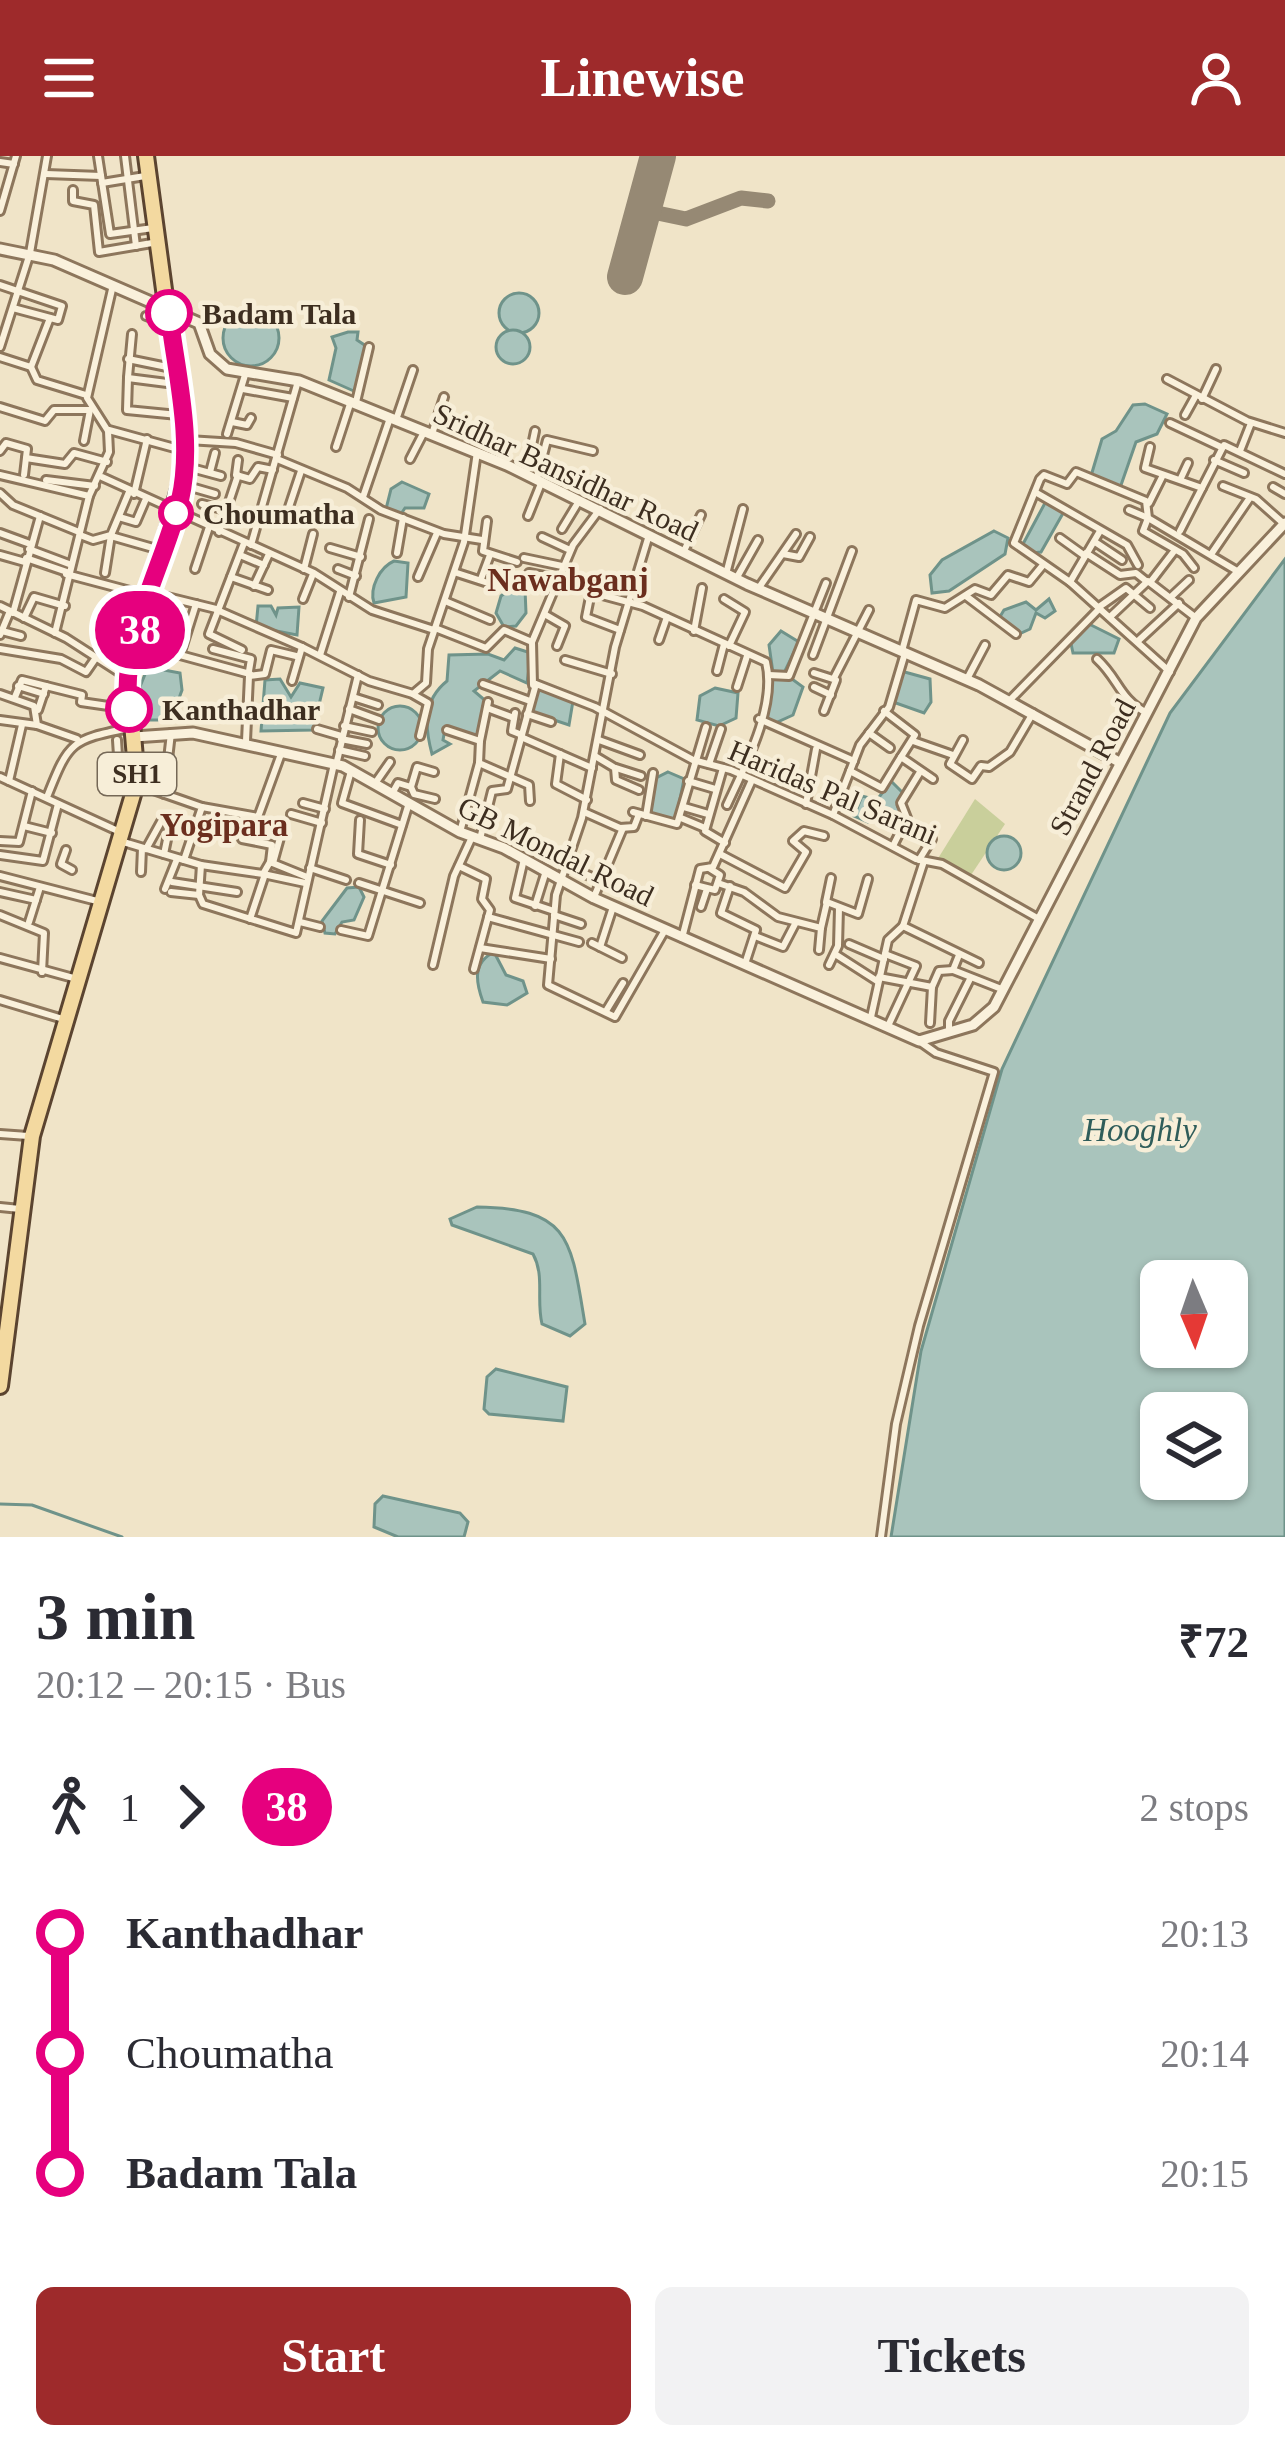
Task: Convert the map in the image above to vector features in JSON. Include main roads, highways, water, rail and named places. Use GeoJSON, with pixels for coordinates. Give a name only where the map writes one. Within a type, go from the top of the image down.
{"type":"FeatureCollection","features":[{"type":"Feature","properties":{"kind":"main road","name":"SH1"},"geometry":{"type":"LineString","coordinates":[[0,1386],[6,1281],[32,1136],[136,782],[128,677],[182,485],[182,415],[146,156]]}},
{"type":"Feature","properties":{"kind":"water"},"geometry":{"type":"Polygon","coordinates":[[[519,293],[533,299],[539,313],[533,327],[519,333],[505,327],[499,313],[505,299],[519,293]]]}},
{"type":"Feature","properties":{"kind":"water"},"geometry":{"type":"Polygon","coordinates":[[[251,310],[271,318],[279,338],[271,358],[251,366],[231,358],[223,338],[231,318],[251,310]]]}},
{"type":"Feature","properties":{"kind":"water"},"geometry":{"type":"Polygon","coordinates":[[[513,330],[525,335],[530,347],[525,359],[513,364],[501,359],[496,347],[501,335],[513,330]]]}},
{"type":"Feature","properties":{"kind":"water"},"geometry":{"type":"Polygon","coordinates":[[[358,332],[357,340],[366,346],[356,392],[329,380],[336,348],[332,337],[358,332]]]}},
{"type":"Feature","properties":{"kind":"water"},"geometry":{"type":"Polygon","coordinates":[[[1145,404],[1167,414],[1157,434],[1136,442],[1120,488],[1091,476],[1102,439],[1116,431],[1133,405],[1145,404]]]}},
{"type":"Feature","properties":{"kind":"water"},"geometry":{"type":"Polygon","coordinates":[[[402,482],[429,494],[424,508],[405,508],[401,514],[386,509],[391,489],[402,482]]]}},
{"type":"Feature","properties":{"kind":"water"},"geometry":{"type":"Polygon","coordinates":[[[1045,503],[1066,508],[1041,552],[1032,553],[1023,544],[1045,503]]]}},
{"type":"Feature","properties":{"kind":"water"},"geometry":{"type":"Polygon","coordinates":[[[994,531],[1008,538],[1005,554],[949,591],[932,593],[930,575],[942,560],[994,531]]]}},
{"type":"Feature","properties":{"kind":"water","name":"Hooghly"},"geometry":{"type":"Polygon","coordinates":[[[1285,559],[1285,1537],[891,1537],[921,1351],[1002,1069],[1170,713],[1285,559]]]}},
{"type":"Feature","properties":{"kind":"water"},"geometry":{"type":"Polygon","coordinates":[[[394,561],[408,563],[406,597],[374,603],[377,579],[394,561]]]}},
{"type":"Feature","properties":{"kind":"water"},"geometry":{"type":"Polygon","coordinates":[[[513,587],[525,589],[526,613],[516,626],[504,627],[496,613],[501,596],[513,587]]]}},
{"type":"Feature","properties":{"kind":"water"},"geometry":{"type":"Polygon","coordinates":[[[1049,599],[1055,611],[1045,618],[1036,613],[1030,629],[1019,634],[998,620],[1004,610],[1026,602],[1036,610],[1049,599]]]}},
{"type":"Feature","properties":{"kind":"water"},"geometry":{"type":"Polygon","coordinates":[[[258,606],[271,606],[276,615],[278,608],[299,607],[297,635],[256,627],[258,606]]]}},
{"type":"Feature","properties":{"kind":"water"},"geometry":{"type":"Polygon","coordinates":[[[1087,623],[1119,639],[1114,653],[1073,653],[1070,639],[1087,623]]]}},
{"type":"Feature","properties":{"kind":"water"},"geometry":{"type":"Polygon","coordinates":[[[781,631],[799,642],[783,675],[773,673],[769,645],[781,631]]]}},
{"type":"Feature","properties":{"kind":"water"},"geometry":{"type":"Polygon","coordinates":[[[515,648],[531,653],[527,683],[500,671],[474,691],[487,702],[478,739],[445,729],[443,740],[450,744],[432,754],[429,706],[447,681],[449,655],[488,654],[504,660],[515,648]]]}},
{"type":"Feature","properties":{"kind":"water"},"geometry":{"type":"Polygon","coordinates":[[[148,667],[180,673],[182,690],[171,720],[149,720],[140,714],[137,694],[148,667]]]}},
{"type":"Feature","properties":{"kind":"water"},"geometry":{"type":"Polygon","coordinates":[[[901,671],[930,679],[931,702],[924,713],[893,702],[901,671]]]}},
{"type":"Feature","properties":{"kind":"water"},"geometry":{"type":"Polygon","coordinates":[[[280,679],[291,697],[300,683],[323,688],[313,730],[261,731],[265,680],[280,679]]]}},
{"type":"Feature","properties":{"kind":"water"},"geometry":{"type":"Polygon","coordinates":[[[773,679],[792,679],[803,687],[793,715],[773,724],[762,718],[773,679]]]}},
{"type":"Feature","properties":{"kind":"water"},"geometry":{"type":"Polygon","coordinates":[[[536,687],[573,701],[569,725],[530,712],[536,687]]]}},
{"type":"Feature","properties":{"kind":"water"},"geometry":{"type":"Polygon","coordinates":[[[715,688],[738,693],[736,718],[719,726],[697,720],[700,696],[715,688]]]}},
{"type":"Feature","properties":{"kind":"water"},"geometry":{"type":"Polygon","coordinates":[[[400,706],[416,712],[422,728],[416,744],[400,750],[384,744],[378,728],[384,712],[400,706]]]}},
{"type":"Feature","properties":{"kind":"water"},"geometry":{"type":"Polygon","coordinates":[[[668,772],[684,779],[675,824],[650,814],[654,779],[668,772]]]}},
{"type":"Feature","properties":{"kind":"water"},"geometry":{"type":"Polygon","coordinates":[[[891,781],[904,794],[898,807],[906,816],[897,832],[887,825],[887,810],[868,822],[854,816],[862,796],[877,800],[891,781]]]}},
{"type":"Feature","properties":{"kind":"water"},"geometry":{"type":"Polygon","coordinates":[[[1004,836],[1016,841],[1021,853],[1016,865],[1004,870],[992,865],[987,853],[992,841],[1004,836]]]}},
{"type":"Feature","properties":{"kind":"water"},"geometry":{"type":"Polygon","coordinates":[[[359,887],[364,897],[354,920],[342,922],[335,934],[325,933],[322,921],[347,888],[359,887]]]}},
{"type":"Feature","properties":{"kind":"water"},"geometry":{"type":"Polygon","coordinates":[[[494,952],[506,975],[523,981],[527,993],[507,1005],[483,1002],[479,988],[479,968],[494,952]]]}},
{"type":"Feature","properties":{"kind":"water"},"geometry":{"type":"Polygon","coordinates":[[[477,1207],[532,1214],[561,1234],[575,1270],[585,1324],[570,1336],[542,1324],[539,1271],[533,1254],[452,1225],[450,1219],[477,1207]]]}},
{"type":"Feature","properties":{"kind":"water"},"geometry":{"type":"Polygon","coordinates":[[[496,1369],[567,1387],[563,1421],[489,1414],[484,1409],[487,1377],[496,1369]]]}},
{"type":"Feature","properties":{"kind":"water"},"geometry":{"type":"Polygon","coordinates":[[[383,1496],[460,1513],[468,1522],[464,1537],[398,1537],[374,1527],[375,1504],[383,1496]]]}},
{"type":"Feature","properties":{"kind":"waterway"},"geometry":{"type":"LineString","coordinates":[[0,1504],[32,1505],[122,1537]]}},
{"type":"Feature","properties":{"kind":"place","name":"Badam Tala"},"geometry":{"type":"Point","coordinates":[169,313]}},
{"type":"Feature","properties":{"kind":"place","name":"Choumatha"},"geometry":{"type":"Point","coordinates":[176,513]}},
{"type":"Feature","properties":{"kind":"place","name":"Kanthadhar"},"geometry":{"type":"Point","coordinates":[129,709]}},
{"type":"Feature","properties":{"kind":"district","name":"Nawabganj"},"geometry":{"type":"Point","coordinates":[568,580]}},
{"type":"Feature","properties":{"kind":"district","name":"Yogipara"},"geometry":{"type":"Point","coordinates":[224,825]}}]}
